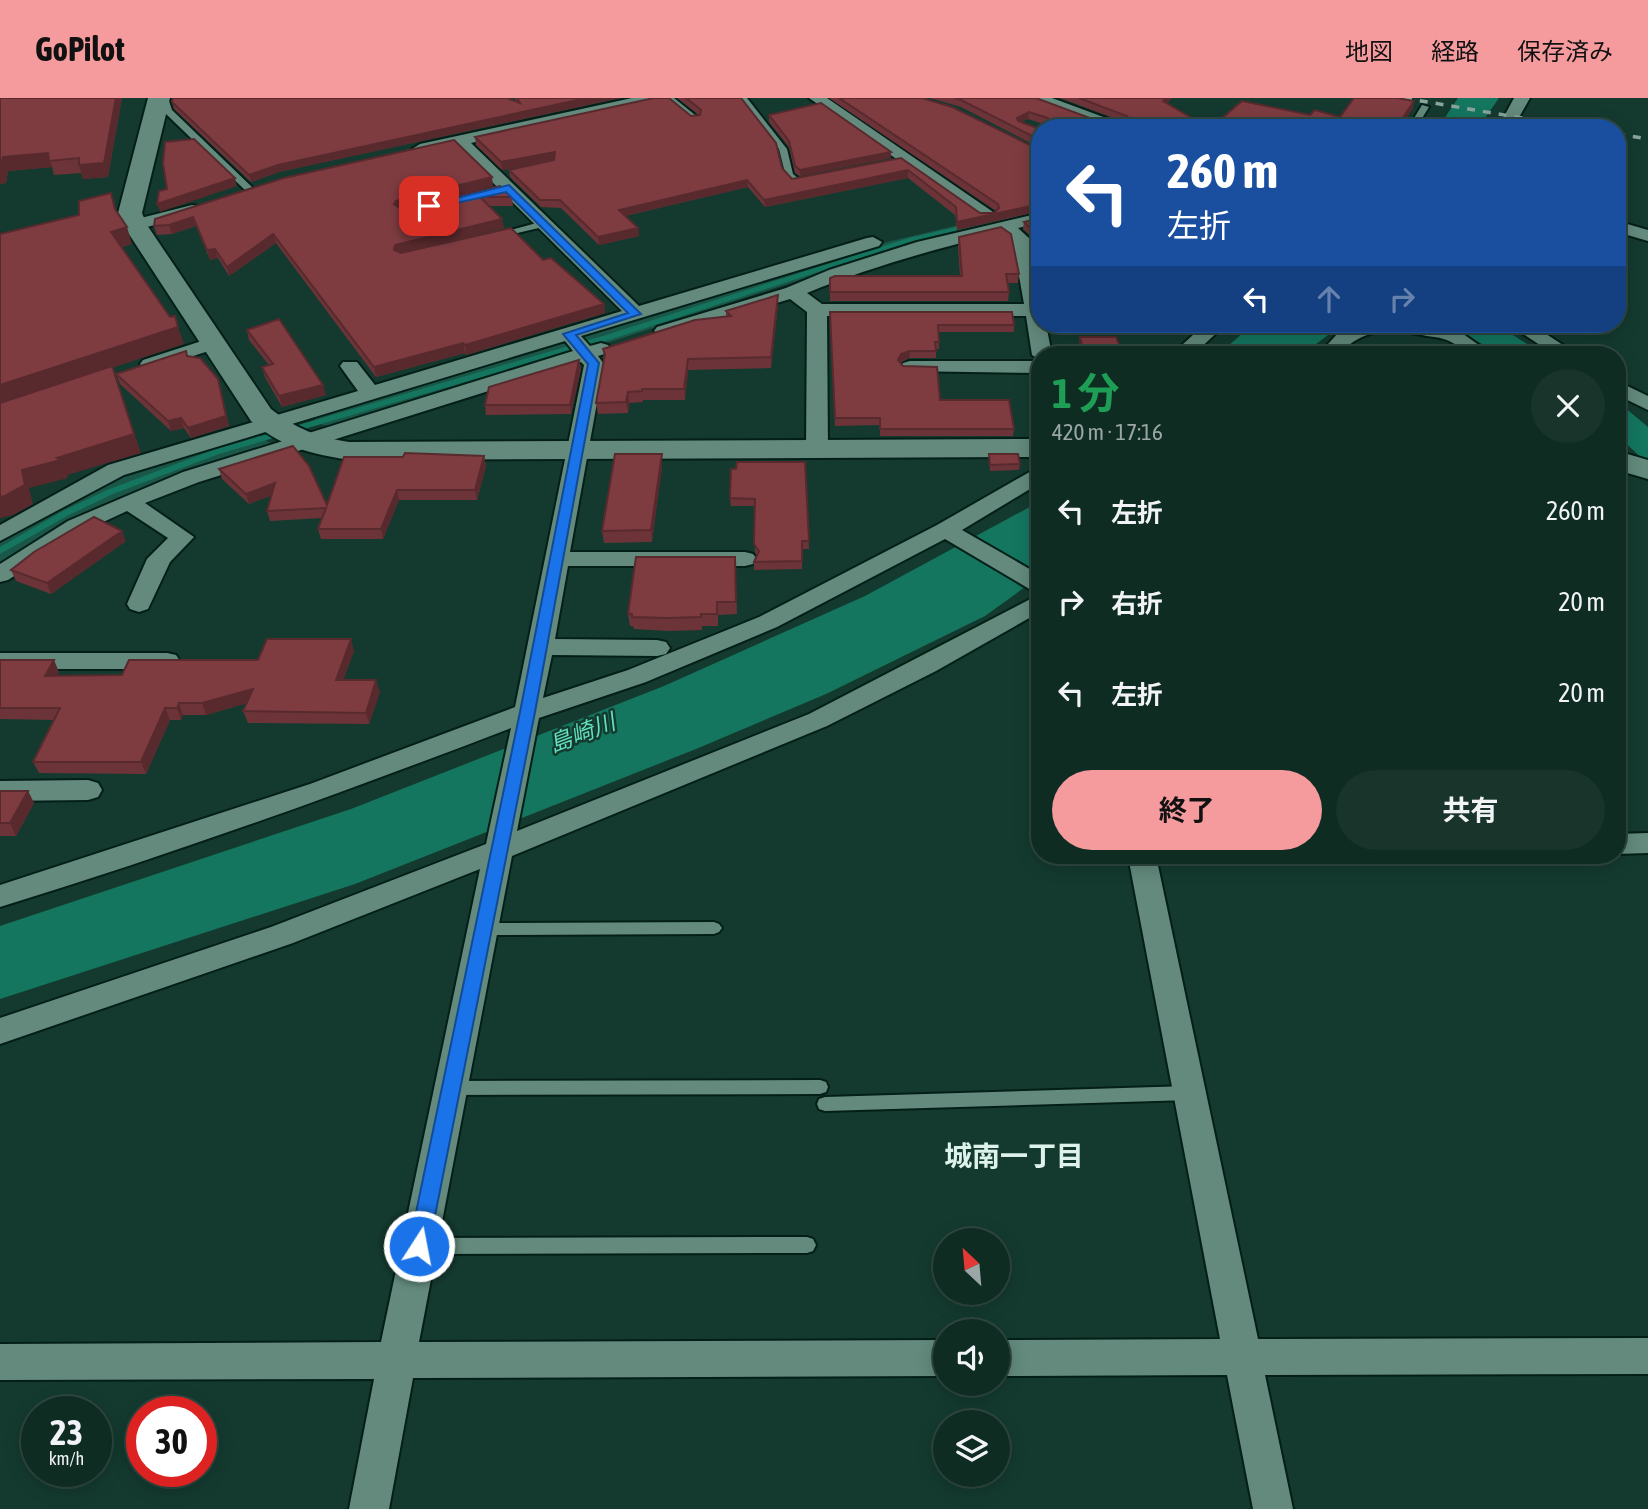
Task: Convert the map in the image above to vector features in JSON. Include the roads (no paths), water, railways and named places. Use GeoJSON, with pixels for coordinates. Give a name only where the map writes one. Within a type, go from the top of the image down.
{"type":"FeatureCollection","features":[{"type":"Feature","properties":{"kind":"street"},"geometry":{"type":"LineString","coordinates":[[162,98],[152,148],[130,213],[135,225],[261,415],[284,433],[349,451],[1031,448]]}},
{"type":"Feature","properties":{"kind":"street"},"geometry":{"type":"LineString","coordinates":[[409,152],[653,98]]}},
{"type":"Feature","properties":{"kind":"street"},"geometry":{"type":"LineString","coordinates":[[817,98],[900,161],[987,214]]}},
{"type":"Feature","properties":{"kind":"street"},"geometry":{"type":"LineString","coordinates":[[1037,98],[1087,119]]}},
{"type":"Feature","properties":{"kind":"street"},"geometry":{"type":"LineString","coordinates":[[1510,119],[1522,98]]}},
{"type":"Feature","properties":{"kind":"street"},"geometry":{"type":"LineString","coordinates":[[460,141],[636,314]]}},
{"type":"Feature","properties":{"kind":"street"},"geometry":{"type":"LineString","coordinates":[[226,198],[270,183]]}},
{"type":"Feature","properties":{"kind":"street"},"geometry":{"type":"LineString","coordinates":[[0,575],[76,526],[191,477],[370,393],[896,235],[1031,205]]}},
{"type":"Feature","properties":{"kind":"street"},"geometry":{"type":"LineString","coordinates":[[135,225],[203,206]]}},
{"type":"Feature","properties":{"kind":"street"},"geometry":{"type":"LineString","coordinates":[[652,334],[793,292],[883,258],[1031,220]]}},
{"type":"Feature","properties":{"kind":"street"},"geometry":{"type":"LineString","coordinates":[[1004,226],[1022,240],[1031,292]]}},
{"type":"Feature","properties":{"kind":"street"},"geometry":{"type":"LineString","coordinates":[[1626,229],[1648,236]]}},
{"type":"Feature","properties":{"kind":"street"},"geometry":{"type":"LineString","coordinates":[[793,292],[817,310],[1031,310]]}},
{"type":"Feature","properties":{"kind":"street"},"geometry":{"type":"LineString","coordinates":[[817,310],[817,449]]}},
{"type":"Feature","properties":{"kind":"street"},"geometry":{"type":"LineString","coordinates":[[1191,346],[1206,333]]}},
{"type":"Feature","properties":{"kind":"street"},"geometry":{"type":"LineString","coordinates":[[1336,346],[1346,335],[1352,333]]}},
{"type":"Feature","properties":{"kind":"street"},"geometry":{"type":"LineString","coordinates":[[1449,333],[1469,346]]}},
{"type":"Feature","properties":{"kind":"street"},"geometry":{"type":"LineString","coordinates":[[1533,333],[1553,346]]}},
{"type":"Feature","properties":{"kind":"street"},"geometry":{"type":"LineString","coordinates":[[369,1509],[396,1360],[526,718],[575,449],[594,363],[569,334]]}},
{"type":"Feature","properties":{"kind":"street"},"geometry":{"type":"LineString","coordinates":[[126,372],[214,342]]}},
{"type":"Feature","properties":{"kind":"street"},"geometry":{"type":"LineString","coordinates":[[0,534],[116,470],[284,433],[613,346]]}},
{"type":"Feature","properties":{"kind":"street"},"geometry":{"type":"LineString","coordinates":[[350,366],[370,393]]}},
{"type":"Feature","properties":{"kind":"street"},"geometry":{"type":"LineString","coordinates":[[910,367],[1031,367]]}},
{"type":"Feature","properties":{"kind":"street"},"geometry":{"type":"LineString","coordinates":[[1626,392],[1648,404]]}},
{"type":"Feature","properties":{"kind":"street"},"geometry":{"type":"LineString","coordinates":[[1626,463],[1648,470]]}},
{"type":"Feature","properties":{"kind":"street"},"geometry":{"type":"LineString","coordinates":[[0,896],[132,855],[320,791],[637,676],[768,622],[950,533],[1031,479]]}},
{"type":"Feature","properties":{"kind":"street"},"geometry":{"type":"LineString","coordinates":[[128,502],[182,537],[159,559],[138,604]]}},
{"type":"Feature","properties":{"kind":"street"},"geometry":{"type":"LineString","coordinates":[[950,533],[1031,580]]}},
{"type":"Feature","properties":{"kind":"street"},"geometry":{"type":"LineString","coordinates":[[557,559],[745,559]]}},
{"type":"Feature","properties":{"kind":"street"},"geometry":{"type":"LineString","coordinates":[[0,1031],[282,935],[500,844],[818,720],[928,665],[1031,606]]}},
{"type":"Feature","properties":{"kind":"street"},"geometry":{"type":"LineString","coordinates":[[540,647],[657,648]]}},
{"type":"Feature","properties":{"kind":"street"},"geometry":{"type":"LineString","coordinates":[[0,661],[194,661]]}},
{"type":"Feature","properties":{"kind":"street"},"geometry":{"type":"LineString","coordinates":[[0,791],[88,790]]}},
{"type":"Feature","properties":{"kind":"street"},"geometry":{"type":"LineString","coordinates":[[1626,844],[1648,843]]}},
{"type":"Feature","properties":{"kind":"street"},"geometry":{"type":"LineString","coordinates":[[1144,864],[1273,1509]]}},
{"type":"Feature","properties":{"kind":"street"},"geometry":{"type":"LineString","coordinates":[[1010,1358],[1648,1356]]}},
{"type":"Feature","properties":{"kind":"street"},"geometry":{"type":"LineString","coordinates":[[0,1362],[933,1358]]}},
{"type":"Feature","properties":{"kind":"lane"},"geometry":{"type":"LineString","coordinates":[[162,98],[168,111],[250,190]]}},
{"type":"Feature","properties":{"kind":"lane"},"geometry":{"type":"LineString","coordinates":[[669,98],[696,118]]}},
{"type":"Feature","properties":{"kind":"lane"},"geometry":{"type":"LineString","coordinates":[[743,98],[783,149],[789,175],[797,182],[815,179]]}},
{"type":"Feature","properties":{"kind":"lane"},"geometry":{"type":"LineString","coordinates":[[1418,119],[1425,107]]}},
{"type":"Feature","properties":{"kind":"lane"},"geometry":{"type":"LineString","coordinates":[[185,143],[198,141]]}},
{"type":"Feature","properties":{"kind":"lane"},"geometry":{"type":"LineString","coordinates":[[480,239],[544,224]]}},
{"type":"Feature","properties":{"kind":"lane"},"geometry":{"type":"LineString","coordinates":[[482,929],[714,928]]}},
{"type":"Feature","properties":{"kind":"lane"},"geometry":{"type":"LineString","coordinates":[[450,1088],[823,1096],[1189,1093]]}},
{"type":"Feature","properties":{"kind":"lane"},"geometry":{"type":"LineString","coordinates":[[419,1246],[807,1245]]}},
{"type":"Feature","properties":{"kind":"water"},"geometry":{"type":"Polygon","coordinates":[[[1458,98],[1499,98],[1484,119],[1444,119],[1458,98]]]}},
{"type":"Feature","properties":{"kind":"water"},"geometry":{"type":"Polygon","coordinates":[[[1243,333],[1331,333],[1314,346],[1228,346],[1243,333]]]}},
{"type":"Feature","properties":{"kind":"water"},"geometry":{"type":"Polygon","coordinates":[[[1450,333],[1510,333],[1530,346],[1486,346],[1450,333]]]}},
{"type":"Feature","properties":{"kind":"water"},"geometry":{"type":"Polygon","coordinates":[[[1626,409],[1648,427],[1648,464],[1626,443],[1626,409]]]}},
{"type":"Feature","properties":{"kind":"water","name":"島崎川"},"geometry":{"type":"Polygon","coordinates":[[[1031,506],[1031,583],[985,616],[826,694],[696,749],[355,884],[0,999],[0,926],[351,809],[664,686],[865,596],[1031,506]]]}},
{"type":"Feature","properties":{"kind":"waterway"},"geometry":{"type":"LineString","coordinates":[[0,551],[66,513],[110,492],[216,452],[609,337],[911,239],[969,226]]}},
{"type":"Feature","properties":{"kind":"railway"},"geometry":{"type":"LineString","coordinates":[[1404,98],[1528,119]]}},
{"type":"Feature","properties":{"kind":"railway"},"geometry":{"type":"LineString","coordinates":[[1626,135],[1648,139]]}},
{"type":"Feature","properties":{"kind":"district","name":"城南一丁目"},"geometry":{"type":"Point","coordinates":[1014,1156]}}]}
